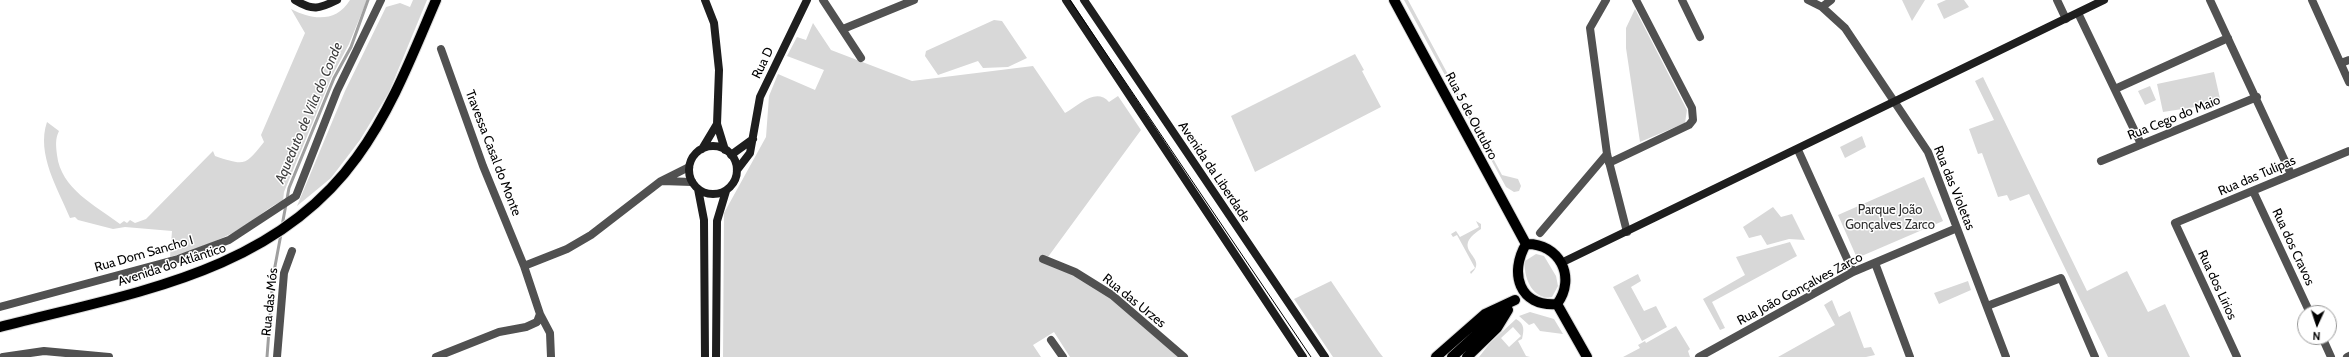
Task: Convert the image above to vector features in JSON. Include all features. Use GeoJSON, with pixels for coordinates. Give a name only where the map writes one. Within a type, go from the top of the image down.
{"type":"FeatureCollection","features":[{"type":"Feature","properties":{"kind":"main road"},"geometry":{"type":"LineString","coordinates":[[295,0],[309,8],[323,7],[337,0]]}},
{"type":"Feature","properties":{"kind":"main road","name":"Avenida do Atlântico"},"geometry":{"type":"LineString","coordinates":[[0,327],[144,289],[212,267],[247,252],[295,221],[337,182],[364,146],[395,92],[436,0]]}},
{"type":"Feature","properties":{"kind":"main road"},"geometry":{"type":"LineString","coordinates":[[705,0],[714,23],[719,70],[717,124],[737,170],[732,185],[726,190],[711,194],[698,189],[692,182],[689,167],[696,153],[702,149],[717,124]]}},
{"type":"Feature","properties":{"kind":"main road","name":"Rua D"},"geometry":{"type":"LineString","coordinates":[[737,170],[750,153],[760,97],[807,0]]}},
{"type":"Feature","properties":{"kind":"main road"},"geometry":{"type":"LineString","coordinates":[[1066,0],[1303,357]]}},
{"type":"Feature","properties":{"kind":"main road","name":"Avenida da Liberdade"},"geometry":{"type":"LineString","coordinates":[[1084,0],[1325,357]]}},
{"type":"Feature","properties":{"kind":"main road","name":"Rua 5 de Outubro"},"geometry":{"type":"LineString","coordinates":[[1394,0],[1526,244]]}},
{"type":"Feature","properties":{"kind":"main road"},"geometry":{"type":"LineString","coordinates":[[1561,263],[1798,150],[2104,0]]}},
{"type":"Feature","properties":{"kind":"main road"},"geometry":{"type":"LineString","coordinates":[[728,152],[753,139]]}},
{"type":"Feature","properties":{"kind":"main road"},"geometry":{"type":"LineString","coordinates":[[702,149],[718,147],[728,152]]}},
{"type":"Feature","properties":{"kind":"main road"},"geometry":{"type":"LineString","coordinates":[[698,189],[704,220],[705,357]]}},
{"type":"Feature","properties":{"kind":"main road"},"geometry":{"type":"LineString","coordinates":[[716,357],[717,221],[726,190]]}},
{"type":"Feature","properties":{"kind":"main road"},"geometry":{"type":"LineString","coordinates":[[1526,244],[1538,244],[1551,250],[1561,263],[1565,274],[1566,286],[1563,296],[1557,304],[1540,304],[1530,299],[1523,290],[1518,279],[1517,266],[1526,244]]}},
{"type":"Feature","properties":{"kind":"main road"},"geometry":{"type":"LineString","coordinates":[[1467,357],[1496,328],[1523,290]]}},
{"type":"Feature","properties":{"kind":"main road"},"geometry":{"type":"LineString","coordinates":[[1436,357],[1485,314],[1515,300]]}},
{"type":"Feature","properties":{"kind":"main road"},"geometry":{"type":"LineString","coordinates":[[1452,357],[1515,300]]}},
{"type":"Feature","properties":{"kind":"main road"},"geometry":{"type":"LineString","coordinates":[[1557,304],[1586,357]]}},
{"type":"Feature","properties":{"kind":"street","name":"Rua Dom Sancho I"},"geometry":{"type":"LineString","coordinates":[[0,307],[178,258],[229,240],[296,196],[337,90],[381,0]]}},
{"type":"Feature","properties":{"kind":"street"},"geometry":{"type":"LineString","coordinates":[[823,0],[861,58]]}},
{"type":"Feature","properties":{"kind":"street"},"geometry":{"type":"LineString","coordinates":[[843,30],[914,0]]}},
{"type":"Feature","properties":{"kind":"street"},"geometry":{"type":"LineString","coordinates":[[1606,0],[1590,28],[1607,154],[1627,232]]}},
{"type":"Feature","properties":{"kind":"street"},"geometry":{"type":"LineString","coordinates":[[1609,163],[1689,125],[1693,120],[1692,108],[1636,0]]}},
{"type":"Feature","properties":{"kind":"street"},"geometry":{"type":"LineString","coordinates":[[1682,0],[1700,37]]}},
{"type":"Feature","properties":{"kind":"street","name":"Rua das Violetas"},"geometry":{"type":"LineString","coordinates":[[1808,0],[1822,7],[1845,28],[1896,102],[1928,152],[2006,357]]}},
{"type":"Feature","properties":{"kind":"street"},"geometry":{"type":"LineString","coordinates":[[1822,7],[1831,0]]}},
{"type":"Feature","properties":{"kind":"street"},"geometry":{"type":"LineString","coordinates":[[2057,0],[2066,19]]}},
{"type":"Feature","properties":{"kind":"street"},"geometry":{"type":"LineString","coordinates":[[2210,0],[2257,97],[2291,174]]}},
{"type":"Feature","properties":{"kind":"street"},"geometry":{"type":"LineString","coordinates":[[2312,0],[2345,62],[2349,82]]}},
{"type":"Feature","properties":{"kind":"street"},"geometry":{"type":"LineString","coordinates":[[2078,13],[2141,144]]}},
{"type":"Feature","properties":{"kind":"street"},"geometry":{"type":"LineString","coordinates":[[2115,89],[2228,38]]}},
{"type":"Feature","properties":{"kind":"street","name":"Travessa Casal do Monte"},"geometry":{"type":"LineString","coordinates":[[441,49],[483,166],[524,266],[540,314],[550,333],[551,357]]}},
{"type":"Feature","properties":{"kind":"street","name":"Rua Cego do Maio"},"geometry":{"type":"LineString","coordinates":[[2101,161],[2257,97]]}},
{"type":"Feature","properties":{"kind":"street"},"geometry":{"type":"LineString","coordinates":[[1798,150],[1853,272]]}},
{"type":"Feature","properties":{"kind":"street","name":"Rua das Tulipas"},"geometry":{"type":"LineString","coordinates":[[2175,223],[2349,151]]}},
{"type":"Feature","properties":{"kind":"street"},"geometry":{"type":"LineString","coordinates":[[1540,233],[1607,154]]}},
{"type":"Feature","properties":{"kind":"street"},"geometry":{"type":"LineString","coordinates":[[524,266],[567,249],[591,236],[661,181],[689,167]]}},
{"type":"Feature","properties":{"kind":"street"},"geometry":{"type":"LineString","coordinates":[[661,181],[692,182]]}},
{"type":"Feature","properties":{"kind":"street","name":"Rua dos Cravos"},"geometry":{"type":"LineString","coordinates":[[2253,190],[2306,305]]}},
{"type":"Feature","properties":{"kind":"street","name":"Rua dos Lírios"},"geometry":{"type":"LineString","coordinates":[[2175,223],[2237,357]]}},
{"type":"Feature","properties":{"kind":"street","name":"Rua João Gonçalves Zarco"},"geometry":{"type":"LineString","coordinates":[[1699,357],[1853,272],[1957,228]]}},
{"type":"Feature","properties":{"kind":"street","name":"Rua das Mós"},"geometry":{"type":"LineString","coordinates":[[276,357],[284,273],[292,251]]}},
{"type":"Feature","properties":{"kind":"street","name":"Rua das Urzes"},"geometry":{"type":"LineString","coordinates":[[1043,259],[1075,272],[1112,295],[1184,357]]}},
{"type":"Feature","properties":{"kind":"street"},"geometry":{"type":"LineString","coordinates":[[1875,263],[1910,357]]}},
{"type":"Feature","properties":{"kind":"street"},"geometry":{"type":"LineString","coordinates":[[1987,306],[2061,278],[2095,357]]}},
{"type":"Feature","properties":{"kind":"street"},"geometry":{"type":"LineString","coordinates":[[436,357],[499,332],[526,327],[537,322],[540,314]]}},
{"type":"Feature","properties":{"kind":"street"},"geometry":{"type":"LineString","coordinates":[[1051,340],[1063,357]]}},
{"type":"Feature","properties":{"kind":"street"},"geometry":{"type":"LineString","coordinates":[[2326,345],[2331,357]]}},
{"type":"Feature","properties":{"kind":"street"},"geometry":{"type":"LineString","coordinates":[[2,357],[44,351],[109,357]]}},
{"type":"Feature","properties":{"kind":"green space"},"geometry":{"type":"Polygon","coordinates":[[[350,0],[367,0],[349,44],[332,76],[284,192],[283,201],[270,207],[243,227],[223,238],[170,257],[172,231],[125,227],[113,229],[78,220],[75,217],[70,218],[46,159],[44,134],[47,122],[59,131],[56,146],[57,155],[60,167],[72,187],[90,203],[120,224],[124,221],[127,223],[130,220],[135,223],[146,219],[213,151],[215,156],[233,161],[244,162],[253,156],[264,142],[261,135],[305,33],[291,9],[299,13],[315,17],[331,16],[338,13],[350,0]]]}},
{"type":"Feature","properties":{"kind":"green space"},"geometry":{"type":"Polygon","coordinates":[[[413,0],[427,0],[389,92],[360,140],[331,178],[297,206],[345,91],[386,7],[400,3],[410,7],[413,0]]]}},
{"type":"Feature","properties":{"kind":"green space"},"geometry":{"type":"Polygon","coordinates":[[[1404,0],[1408,0],[1502,175],[1518,179],[1521,186],[1519,191],[1514,192],[1506,187],[1404,0]]]}},
{"type":"Feature","properties":{"kind":"green space"},"geometry":{"type":"Polygon","coordinates":[[[1902,0],[1925,0],[1912,21],[1902,0]]]}},
{"type":"Feature","properties":{"kind":"green space"},"geometry":{"type":"Polygon","coordinates":[[[1946,0],[1964,0],[1969,7],[1944,19],[1937,4],[1946,0]]]}},
{"type":"Feature","properties":{"kind":"green space"},"geometry":{"type":"Polygon","coordinates":[[[1635,9],[1687,110],[1685,123],[1640,142],[1626,48],[1626,28],[1635,9]]]}},
{"type":"Feature","properties":{"kind":"green space"},"geometry":{"type":"Polygon","coordinates":[[[994,20],[1002,21],[1027,58],[1008,67],[983,68],[978,61],[938,75],[925,56],[926,51],[994,20]]]}},
{"type":"Feature","properties":{"kind":"green space"},"geometry":{"type":"Polygon","coordinates":[[[813,23],[831,50],[912,81],[1033,66],[1065,113],[1087,99],[1093,97],[1099,96],[1109,102],[1118,96],[1141,130],[1045,261],[1103,290],[1183,357],[1070,357],[1054,332],[1033,345],[1041,357],[723,357],[724,213],[766,137],[769,96],[778,74],[815,90],[824,70],[787,56],[797,37],[806,40],[813,23]]]}},
{"type":"Feature","properties":{"kind":"green space"},"geometry":{"type":"Polygon","coordinates":[[[1355,54],[1364,70],[1362,71],[1381,107],[1255,172],[1231,116],[1355,54]]]}},
{"type":"Feature","properties":{"kind":"green space"},"geometry":{"type":"Polygon","coordinates":[[[2214,72],[2221,103],[2163,112],[2157,84],[2214,72]]]}},
{"type":"Feature","properties":{"kind":"green space"},"geometry":{"type":"Polygon","coordinates":[[[1983,77],[2087,291],[2127,271],[2148,312],[2165,304],[2190,357],[2108,357],[2029,194],[2010,201],[2007,195],[1998,197],[1982,153],[1978,154],[1969,129],[1994,120],[1975,81],[1983,77]]]}},
{"type":"Feature","properties":{"kind":"green space"},"geometry":{"type":"Polygon","coordinates":[[[2150,86],[2156,100],[2145,105],[2138,91],[2150,86]]]}},
{"type":"Feature","properties":{"kind":"green space"},"geometry":{"type":"Polygon","coordinates":[[[1862,136],[1866,147],[1845,158],[1840,147],[1862,136]]]}},
{"type":"Feature","properties":{"kind":"green space","name":"Parque João Gonçalves Zarco"},"geometry":{"type":"Polygon","coordinates":[[[1924,177],[1943,221],[1857,258],[1838,215],[1924,177]]]}},
{"type":"Feature","properties":{"kind":"green space"},"geometry":{"type":"Polygon","coordinates":[[[1773,207],[1781,217],[1792,214],[1805,240],[1789,239],[1767,245],[1761,235],[1749,238],[1743,227],[1773,207]]]}},
{"type":"Feature","properties":{"kind":"green space"},"geometry":{"type":"Polygon","coordinates":[[[1476,221],[1481,224],[1481,229],[1468,243],[1468,248],[1476,262],[1476,268],[1471,274],[1470,272],[1475,268],[1457,235],[1453,237],[1451,234],[1456,231],[1460,237],[1479,227],[1476,221]]]}},
{"type":"Feature","properties":{"kind":"green space"},"geometry":{"type":"Polygon","coordinates":[[[1790,242],[1797,256],[1712,302],[1725,328],[1720,330],[1703,299],[1745,275],[1736,257],[1790,242]]]}},
{"type":"Feature","properties":{"kind":"green space"},"geometry":{"type":"Polygon","coordinates":[[[1536,254],[1544,256],[1556,276],[1558,286],[1552,297],[1539,295],[1535,292],[1528,280],[1525,261],[1536,254]]]}},
{"type":"Feature","properties":{"kind":"green space"},"geometry":{"type":"Polygon","coordinates":[[[1638,274],[1641,281],[1631,287],[1644,311],[1656,306],[1667,327],[1642,341],[1613,287],[1638,274]]]}},
{"type":"Feature","properties":{"kind":"green space"},"geometry":{"type":"Polygon","coordinates":[[[1331,281],[1383,357],[1333,357],[1294,299],[1331,281]]]}},
{"type":"Feature","properties":{"kind":"green space"},"geometry":{"type":"Polygon","coordinates":[[[1968,281],[1971,290],[1939,304],[1934,293],[1968,281]]]}},
{"type":"Feature","properties":{"kind":"green space"},"geometry":{"type":"Polygon","coordinates":[[[1832,300],[1839,317],[1850,311],[1864,348],[1871,347],[1875,355],[1866,357],[1778,357],[1835,325],[1824,305],[1832,300]]]}},
{"type":"Feature","properties":{"kind":"green space"},"geometry":{"type":"Polygon","coordinates":[[[1530,312],[1554,319],[1563,334],[1540,331],[1534,323],[1529,325],[1519,316],[1530,312]]]}},
{"type":"Feature","properties":{"kind":"green space"},"geometry":{"type":"Polygon","coordinates":[[[1516,319],[1521,323],[1523,328],[1522,339],[1518,341],[1526,356],[1530,357],[1479,357],[1490,343],[1516,319]],[[1513,327],[1501,338],[1509,347],[1521,336],[1513,327]]]}},
{"type":"Feature","properties":{"kind":"green space"},"geometry":{"type":"Polygon","coordinates":[[[1676,326],[1690,349],[1688,351],[1690,357],[1623,357],[1640,348],[1638,345],[1645,341],[1646,343],[1676,326]]]}},
{"type":"Feature","properties":{"kind":"waterway","name":"Aqueduto de Vila do Conde"},"geometry":{"type":"LineString","coordinates":[[282,226],[289,188],[334,78],[351,47],[368,0]]}},
{"type":"Feature","properties":{"kind":"waterway","name":"Aqueduto de Vila do Conde"},"geometry":{"type":"LineString","coordinates":[[267,357],[273,277],[281,234]]}},
{"type":"Feature","properties":{"kind":"tram line"},"geometry":{"type":"LineString","coordinates":[[1070,0],[1311,357]]}}]}
